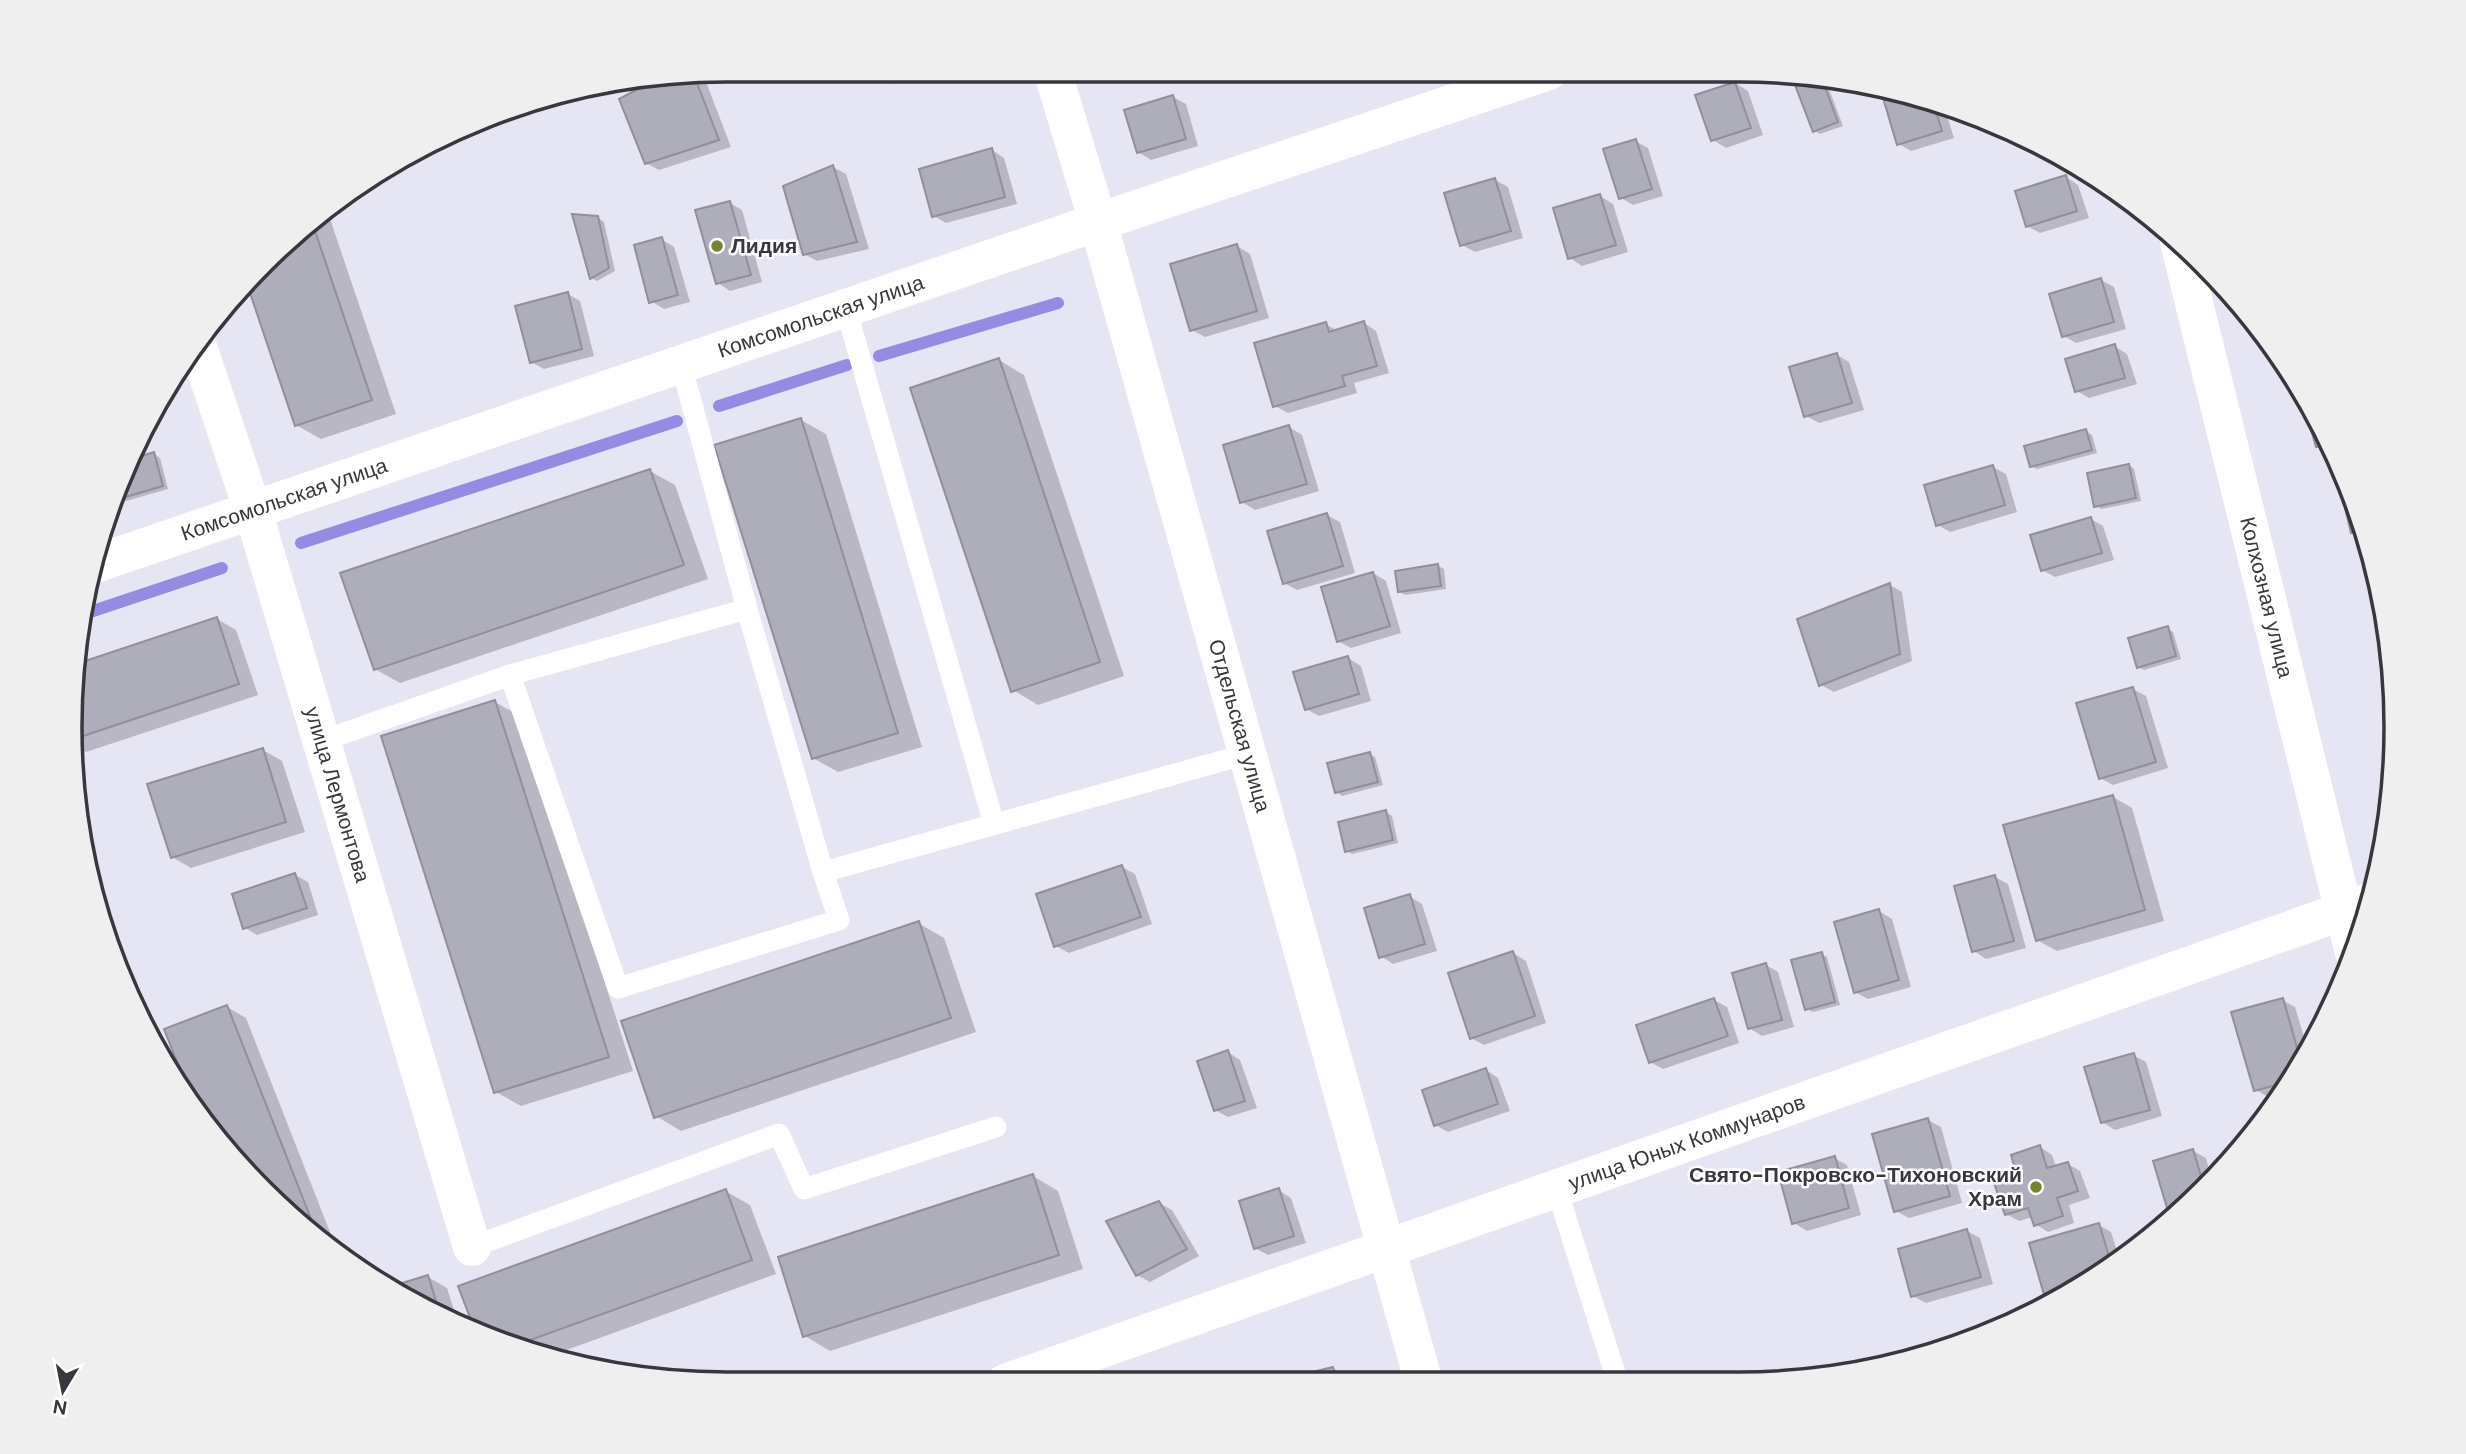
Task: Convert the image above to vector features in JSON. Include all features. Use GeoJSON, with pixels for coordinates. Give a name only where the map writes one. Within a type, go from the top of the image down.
{"type":"FeatureCollection","features":[{"type":"Feature","properties":{"kind":"street","name":"Отдельская улица"},"geometry":{"type":"LineString","coordinates":[[1055,82],[1098,222],[1421,1372]]}},
{"type":"Feature","properties":{"kind":"street","name":"Комсомольская улица"},"geometry":{"type":"LineString","coordinates":[[104,561],[1516,82]]}},
{"type":"Feature","properties":{"kind":"street","name":"Колхозная улица"},"geometry":{"type":"LineString","coordinates":[[2184,261],[2356,907]]}},
{"type":"Feature","properties":{"kind":"street","name":"улица Лермонтова"},"geometry":{"type":"LineString","coordinates":[[201,355],[253,511],[472,1247]]}},
{"type":"Feature","properties":{"kind":"street","name":"улица Юных Коммунаров"},"geometry":{"type":"LineString","coordinates":[[1033,1372],[2356,907]]}},
{"type":"Feature","properties":{"kind":"lane"},"geometry":{"type":"LineString","coordinates":[[846,309],[994,824]]}},
{"type":"Feature","properties":{"kind":"lane"},"geometry":{"type":"LineString","coordinates":[[510,675],[618,988],[839,920],[747,609],[681,364]]}},
{"type":"Feature","properties":{"kind":"lane"},"geometry":{"type":"LineString","coordinates":[[322,741],[510,675],[747,609]]}},
{"type":"Feature","properties":{"kind":"lane"},"geometry":{"type":"LineString","coordinates":[[823,872],[1247,754]]}},
{"type":"Feature","properties":{"kind":"lane"},"geometry":{"type":"LineString","coordinates":[[472,1247],[779,1134],[804,1189],[996,1127]]}},
{"type":"Feature","properties":{"kind":"lane"},"geometry":{"type":"LineString","coordinates":[[1556,1187],[1615,1372]]}},
{"type":"Feature","properties":{"kind":"building"},"geometry":{"type":"Polygon","coordinates":[[[1735,82],[1751,128],[1711,141],[1695,95],[1735,82]]]}},
{"type":"Feature","properties":{"kind":"building"},"geometry":{"type":"Polygon","coordinates":[[[697,83],[719,140],[645,164],[619,99],[638,89],[697,83]]]}},
{"type":"Feature","properties":{"kind":"building"},"geometry":{"type":"Polygon","coordinates":[[[1795,85],[1826,88],[1838,122],[1813,132],[1795,85]]]}},
{"type":"Feature","properties":{"kind":"building"},"geometry":{"type":"Polygon","coordinates":[[[1173,95],[1186,139],[1137,153],[1124,110],[1173,95]]]}},
{"type":"Feature","properties":{"kind":"building"},"geometry":{"type":"Polygon","coordinates":[[[1883,99],[1937,113],[1942,131],[1897,145],[1883,99]]]}},
{"type":"Feature","properties":{"kind":"building"},"geometry":{"type":"Polygon","coordinates":[[[1636,139],[1652,189],[1619,199],[1603,149],[1636,139]]]}},
{"type":"Feature","properties":{"kind":"building"},"geometry":{"type":"Polygon","coordinates":[[[992,148],[1005,197],[932,217],[919,169],[992,148]]]}},
{"type":"Feature","properties":{"kind":"building"},"geometry":{"type":"Polygon","coordinates":[[[833,165],[857,242],[803,255],[783,186],[833,165]]]}},
{"type":"Feature","properties":{"kind":"building"},"geometry":{"type":"Polygon","coordinates":[[[2066,175],[2077,211],[2026,227],[2015,191],[2066,175]]]}},
{"type":"Feature","properties":{"kind":"building"},"geometry":{"type":"Polygon","coordinates":[[[1495,178],[1511,231],[1460,246],[1444,193],[1495,178]]]}},
{"type":"Feature","properties":{"kind":"building"},"geometry":{"type":"Polygon","coordinates":[[[1600,194],[1616,245],[1568,259],[1553,208],[1600,194]]]}},
{"type":"Feature","properties":{"kind":"building"},"geometry":{"type":"Polygon","coordinates":[[[730,201],[751,275],[716,284],[695,210],[730,201]]]}},
{"type":"Feature","properties":{"kind":"building"},"geometry":{"type":"Polygon","coordinates":[[[572,214],[598,216],[609,268],[590,279],[572,214]]]}},
{"type":"Feature","properties":{"kind":"building"},"geometry":{"type":"Polygon","coordinates":[[[315,231],[372,400],[295,426],[250,293],[315,231]]]}},
{"type":"Feature","properties":{"kind":"building"},"geometry":{"type":"Polygon","coordinates":[[[662,237],[678,295],[649,303],[634,245],[662,237]]]}},
{"type":"Feature","properties":{"kind":"building"},"geometry":{"type":"Polygon","coordinates":[[[1237,244],[1257,311],[1190,331],[1170,264],[1237,244]]]}},
{"type":"Feature","properties":{"kind":"building"},"geometry":{"type":"Polygon","coordinates":[[[2101,278],[2114,322],[2062,337],[2049,294],[2101,278]]]}},
{"type":"Feature","properties":{"kind":"building"},"geometry":{"type":"Polygon","coordinates":[[[568,292],[582,349],[530,363],[515,306],[568,292]]]}},
{"type":"Feature","properties":{"kind":"building"},"geometry":{"type":"Polygon","coordinates":[[[1364,321],[1377,366],[1342,376],[1345,386],[1273,407],[1254,343],[1326,322],[1329,332],[1364,321]]]}},
{"type":"Feature","properties":{"kind":"building"},"geometry":{"type":"Polygon","coordinates":[[[2115,344],[2125,378],[2075,392],[2065,359],[2115,344]]]}},
{"type":"Feature","properties":{"kind":"building"},"geometry":{"type":"Polygon","coordinates":[[[1837,353],[1852,403],[1804,417],[1789,367],[1837,353]]]}},
{"type":"Feature","properties":{"kind":"building"},"geometry":{"type":"Polygon","coordinates":[[[999,358],[1100,662],[1011,692],[910,388],[999,358]]]}},
{"type":"Feature","properties":{"kind":"building"},"geometry":{"type":"Polygon","coordinates":[[[801,418],[898,733],[812,759],[714,445],[801,418]]]}},
{"type":"Feature","properties":{"kind":"building"},"geometry":{"type":"Polygon","coordinates":[[[1289,425],[1307,484],[1240,503],[1223,445],[1289,425]]]}},
{"type":"Feature","properties":{"kind":"building"},"geometry":{"type":"Polygon","coordinates":[[[2086,429],[2092,450],[2030,467],[2024,446],[2086,429]]]}},
{"type":"Feature","properties":{"kind":"building"},"geometry":{"type":"Polygon","coordinates":[[[154,452],[163,486],[124,497],[131,480],[143,456],[154,452]]]}},
{"type":"Feature","properties":{"kind":"building"},"geometry":{"type":"Polygon","coordinates":[[[2129,464],[2136,498],[2094,507],[2087,473],[2129,464]]]}},
{"type":"Feature","properties":{"kind":"building"},"geometry":{"type":"Polygon","coordinates":[[[1993,465],[2005,505],[1936,526],[1924,485],[1993,465]]]}},
{"type":"Feature","properties":{"kind":"building"},"geometry":{"type":"Polygon","coordinates":[[[650,469],[684,565],[374,670],[340,573],[650,469]]]}},
{"type":"Feature","properties":{"kind":"building"},"geometry":{"type":"Polygon","coordinates":[[[2344,505],[2354,533],[2351,533],[2344,505]]]}},
{"type":"Feature","properties":{"kind":"building"},"geometry":{"type":"Polygon","coordinates":[[[1327,513],[1343,566],[1283,584],[1267,531],[1327,513]]]}},
{"type":"Feature","properties":{"kind":"building"},"geometry":{"type":"Polygon","coordinates":[[[2091,517],[2102,553],[2041,571],[2030,535],[2091,517]]]}},
{"type":"Feature","properties":{"kind":"building"},"geometry":{"type":"Polygon","coordinates":[[[1438,564],[1441,586],[1398,592],[1395,571],[1438,564]]]}},
{"type":"Feature","properties":{"kind":"building"},"geometry":{"type":"Polygon","coordinates":[[[1373,572],[1390,626],[1337,642],[1321,587],[1373,572]]]}},
{"type":"Feature","properties":{"kind":"building"},"geometry":{"type":"Polygon","coordinates":[[[1890,583],[1900,654],[1819,686],[1797,619],[1890,583]]]}},
{"type":"Feature","properties":{"kind":"building"},"geometry":{"type":"Polygon","coordinates":[[[217,617],[239,684],[82,736],[86,661],[217,617]]]}},
{"type":"Feature","properties":{"kind":"building"},"geometry":{"type":"Polygon","coordinates":[[[2168,626],[2176,656],[2137,668],[2128,638],[2168,626]]]}},
{"type":"Feature","properties":{"kind":"building"},"geometry":{"type":"Polygon","coordinates":[[[1348,656],[1359,694],[1305,710],[1293,672],[1348,656]]]}},
{"type":"Feature","properties":{"kind":"building"},"geometry":{"type":"Polygon","coordinates":[[[2133,687],[2156,762],[2099,779],[2076,703],[2133,687]]]}},
{"type":"Feature","properties":{"kind":"building"},"geometry":{"type":"Polygon","coordinates":[[[495,700],[609,1057],[494,1093],[381,736],[495,700]]]}},
{"type":"Feature","properties":{"kind":"building"},"geometry":{"type":"Polygon","coordinates":[[[263,748],[286,822],[171,858],[147,784],[263,748]]]}},
{"type":"Feature","properties":{"kind":"building"},"geometry":{"type":"Polygon","coordinates":[[[1370,752],[1378,782],[1335,793],[1327,763],[1370,752]]]}},
{"type":"Feature","properties":{"kind":"building"},"geometry":{"type":"Polygon","coordinates":[[[2113,795],[2145,910],[2036,941],[2003,825],[2113,795]]]}},
{"type":"Feature","properties":{"kind":"building"},"geometry":{"type":"Polygon","coordinates":[[[1386,810],[1393,840],[1345,852],[1338,822],[1386,810]]]}},
{"type":"Feature","properties":{"kind":"building"},"geometry":{"type":"Polygon","coordinates":[[[1122,865],[1141,917],[1054,947],[1036,894],[1122,865]]]}},
{"type":"Feature","properties":{"kind":"building"},"geometry":{"type":"Polygon","coordinates":[[[295,873],[307,908],[243,929],[232,894],[295,873]]]}},
{"type":"Feature","properties":{"kind":"building"},"geometry":{"type":"Polygon","coordinates":[[[1995,875],[2014,941],[1972,952],[1954,886],[1995,875]]]}},
{"type":"Feature","properties":{"kind":"building"},"geometry":{"type":"Polygon","coordinates":[[[1410,894],[1425,944],[1379,958],[1364,908],[1410,894]]]}},
{"type":"Feature","properties":{"kind":"building"},"geometry":{"type":"Polygon","coordinates":[[[1879,909],[1899,980],[1854,993],[1834,922],[1879,909]]]}},
{"type":"Feature","properties":{"kind":"building"},"geometry":{"type":"Polygon","coordinates":[[[919,921],[951,1018],[654,1118],[621,1021],[919,921]]]}},
{"type":"Feature","properties":{"kind":"building"},"geometry":{"type":"Polygon","coordinates":[[[1513,951],[1535,1016],[1470,1039],[1448,973],[1513,951]]]}},
{"type":"Feature","properties":{"kind":"building"},"geometry":{"type":"Polygon","coordinates":[[[1822,952],[1835,1002],[1805,1010],[1791,960],[1822,952]]]}},
{"type":"Feature","properties":{"kind":"building"},"geometry":{"type":"Polygon","coordinates":[[[1766,963],[1782,1020],[1748,1029],[1732,973],[1766,963]]]}},
{"type":"Feature","properties":{"kind":"building"},"geometry":{"type":"Polygon","coordinates":[[[1714,998],[1728,1036],[1649,1063],[1636,1025],[1714,998]]]}},
{"type":"Feature","properties":{"kind":"building"},"geometry":{"type":"Polygon","coordinates":[[[2283,998],[2297,1049],[2275,1085],[2254,1091],[2231,1012],[2283,998]]]}},
{"type":"Feature","properties":{"kind":"building"},"geometry":{"type":"Polygon","coordinates":[[[227,1005],[311,1220],[271,1183],[215,1119],[177,1063],[164,1029],[227,1005]]]}},
{"type":"Feature","properties":{"kind":"building"},"geometry":{"type":"Polygon","coordinates":[[[1228,1050],[1245,1101],[1214,1111],[1197,1061],[1228,1050]]]}},
{"type":"Feature","properties":{"kind":"building"},"geometry":{"type":"Polygon","coordinates":[[[2134,1053],[2150,1110],[2101,1123],[2084,1067],[2134,1053]]]}},
{"type":"Feature","properties":{"kind":"building"},"geometry":{"type":"Polygon","coordinates":[[[1486,1068],[1498,1104],[1434,1126],[1422,1090],[1486,1068]]]}},
{"type":"Feature","properties":{"kind":"building"},"geometry":{"type":"Polygon","coordinates":[[[1928,1118],[1950,1196],[1894,1212],[1872,1134],[1928,1118]]]}},
{"type":"Feature","properties":{"kind":"building","name":"Свято-Покровско-Тихоновский Храм"},"geometry":{"type":"Polygon","coordinates":[[[2040,1145],[2047,1168],[2068,1162],[2078,1191],[2057,1198],[2063,1216],[2034,1226],[2028,1208],[2005,1215],[1994,1183],[2017,1176],[2011,1155],[2040,1145]]]}},
{"type":"Feature","properties":{"kind":"building"},"geometry":{"type":"Polygon","coordinates":[[[2193,1149],[2201,1177],[2167,1209],[2153,1161],[2193,1149]]]}},
{"type":"Feature","properties":{"kind":"building"},"geometry":{"type":"Polygon","coordinates":[[[1835,1156],[1849,1208],[1792,1224],[1778,1172],[1835,1156]]]}},
{"type":"Feature","properties":{"kind":"building"},"geometry":{"type":"Polygon","coordinates":[[[1033,1174],[1059,1255],[803,1337],[778,1257],[1033,1174]]]}},
{"type":"Feature","properties":{"kind":"building"},"geometry":{"type":"Polygon","coordinates":[[[1279,1188],[1294,1236],[1254,1249],[1239,1201],[1279,1188]]]}},
{"type":"Feature","properties":{"kind":"building"},"geometry":{"type":"Polygon","coordinates":[[[726,1189],[752,1260],[529,1341],[470,1318],[458,1286],[726,1189]]]}},
{"type":"Feature","properties":{"kind":"building"},"geometry":{"type":"Polygon","coordinates":[[[1159,1201],[1187,1249],[1136,1276],[1106,1221],[1159,1201]]]}},
{"type":"Feature","properties":{"kind":"building"},"geometry":{"type":"Polygon","coordinates":[[[2099,1223],[2109,1255],[2044,1294],[2029,1243],[2099,1223]]]}},
{"type":"Feature","properties":{"kind":"building"},"geometry":{"type":"Polygon","coordinates":[[[1967,1229],[1981,1277],[1911,1297],[1898,1249],[1967,1229]]]}},
{"type":"Feature","properties":{"kind":"building"},"geometry":{"type":"Polygon","coordinates":[[[428,1275],[436,1302],[405,1285],[402,1283],[428,1275]]]}},
{"type":"Feature","properties":{"kind":"building"},"geometry":{"type":"Polygon","coordinates":[[[1333,1367],[1334,1372],[1312,1372],[1333,1367]]]}},
{"type":"Feature","properties":{"kind":"waterway"},"geometry":{"type":"LineString","coordinates":[[879,356],[1058,303]]}},
{"type":"Feature","properties":{"kind":"waterway"},"geometry":{"type":"LineString","coordinates":[[719,406],[847,365]]}},
{"type":"Feature","properties":{"kind":"waterway"},"geometry":{"type":"LineString","coordinates":[[301,543],[677,421]]}},
{"type":"Feature","properties":{"kind":"waterway"},"geometry":{"type":"LineString","coordinates":[[93,611],[222,568]]}},
{"type":"Feature","properties":{"kind":"place","name":"Лидия"},"geometry":{"type":"Point","coordinates":[717,246]}},
{"type":"Feature","properties":{"kind":"place","name":"Свято-Покровско-Тихоновский Храм"},"geometry":{"type":"Point","coordinates":[2036,1187]}}]}
